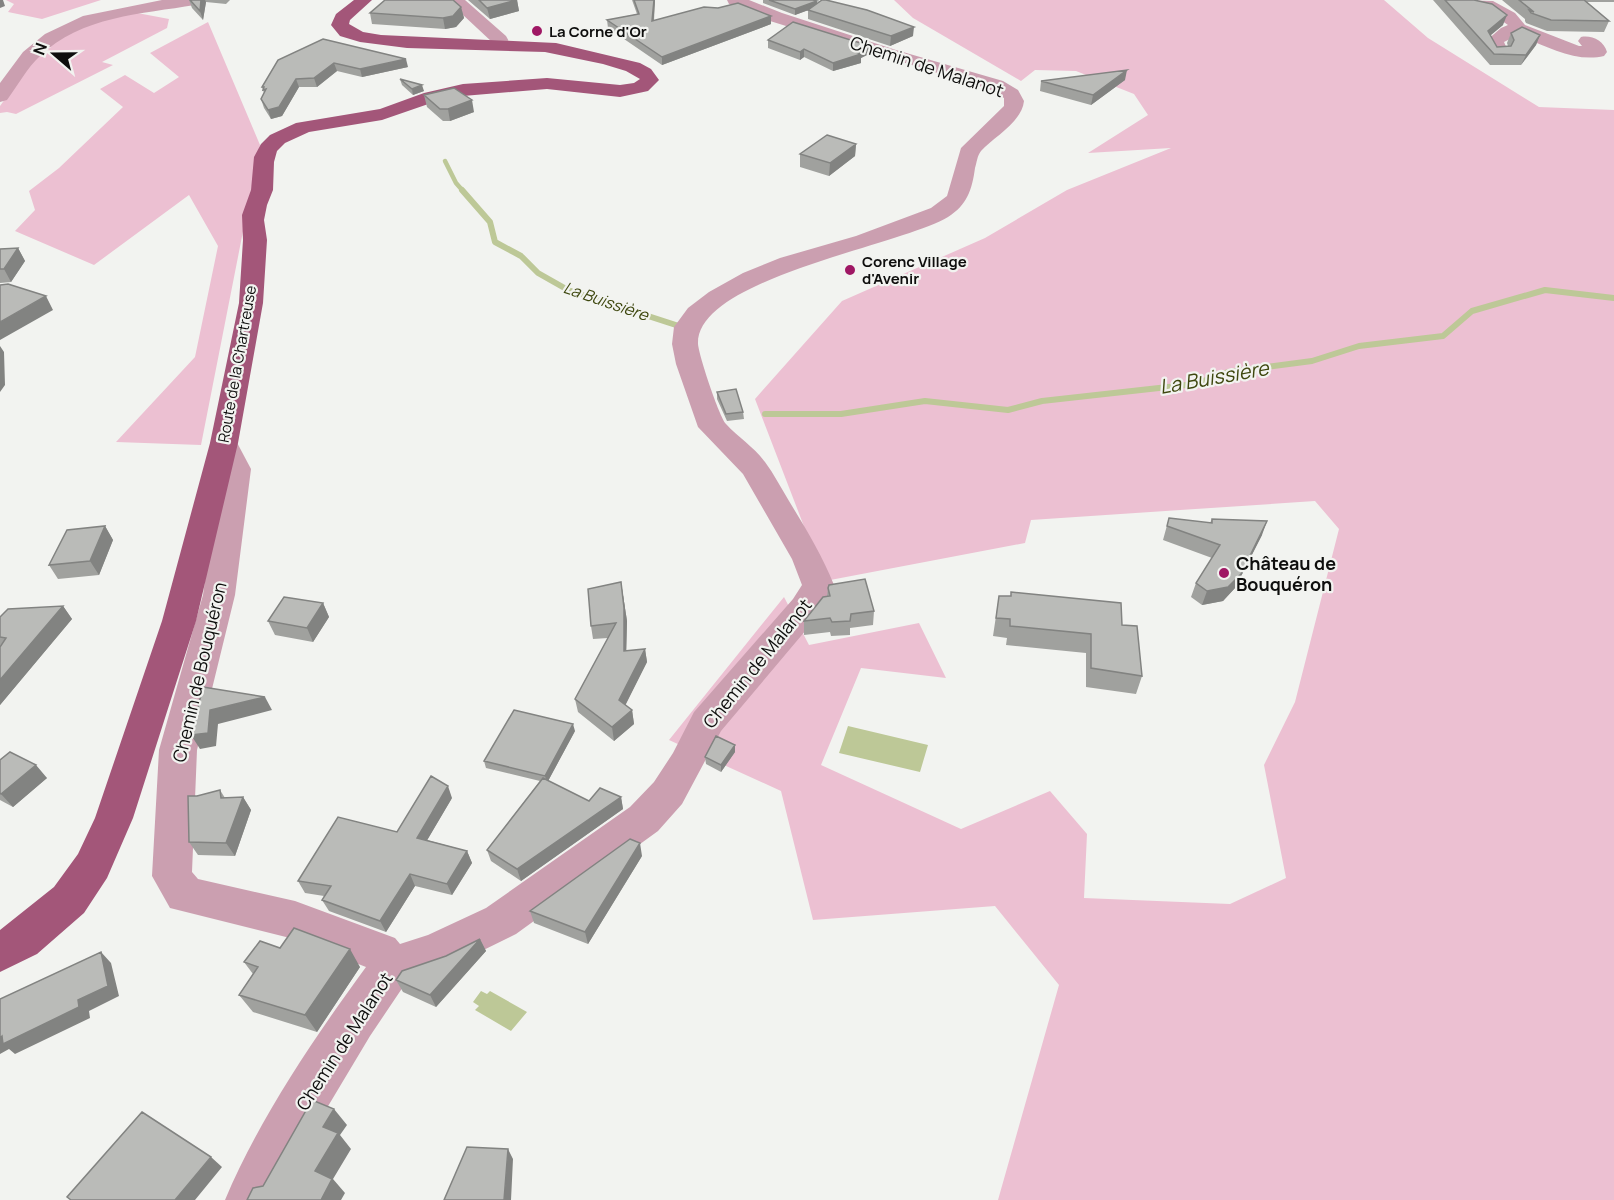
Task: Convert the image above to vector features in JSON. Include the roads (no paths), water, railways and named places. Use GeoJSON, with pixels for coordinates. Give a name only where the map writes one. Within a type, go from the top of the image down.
{"type":"FeatureCollection","features":[{"type":"Feature","properties":{"kind":"main road","name":"Route de la Chartreuse"},"geometry":{"type":"LineString","coordinates":[[0,952],[22,940],[69,900],[97,856],[114,818],[178,621],[224,443],[251,303],[255,240],[252,232],[257,199],[262,191],[264,155],[269,146],[294,131],[312,125],[378,116],[430,98],[456,92],[547,84],[626,91],[644,86],[650,80],[644,72],[635,68],[587,54],[534,46],[385,41],[355,36],[346,32],[340,25],[342,18],[364,0]]}},
{"type":"Feature","properties":{"kind":"street"},"geometry":{"type":"LineString","coordinates":[[0,96],[32,53],[63,30],[95,17],[195,0]]}},
{"type":"Feature","properties":{"kind":"street"},"geometry":{"type":"LineString","coordinates":[[455,0],[500,40],[501,45]]}},
{"type":"Feature","properties":{"kind":"street","name":"Chemin de Malanot"},"geometry":{"type":"LineString","coordinates":[[250,1200],[292,1121],[354,1021],[393,966],[436,952],[501,921],[644,819],[668,793],[707,722],[805,608],[818,585],[808,559],[755,469],[736,447],[712,427],[689,364],[685,344],[687,327],[697,313],[718,297],[779,267],[864,241],[939,213],[950,206],[957,199],[961,189],[968,152],[1012,111],[1015,103],[1011,93],[996,85],[776,17],[735,0]]}},
{"type":"Feature","properties":{"kind":"street"},"geometry":{"type":"LineString","coordinates":[[1463,0],[1495,8],[1519,29]]}},
{"type":"Feature","properties":{"kind":"street"},"geometry":{"type":"LineString","coordinates":[[1499,51],[1495,41],[1507,32],[1519,29],[1582,46],[1593,56],[1614,56]]}},
{"type":"Feature","properties":{"kind":"street","name":"Chemin de Bouquéron"},"geometry":{"type":"LineString","coordinates":[[224,443],[236,469],[219,595],[178,750],[172,876],[185,895],[295,920],[380,952],[393,966]]}},
{"type":"Feature","properties":{"kind":"waterway","name":"La Buissière"},"geometry":{"type":"LineString","coordinates":[[445,161],[456,183],[463,191]]}},
{"type":"Feature","properties":{"kind":"waterway","name":"La Buissière"},"geometry":{"type":"LineString","coordinates":[[462,190],[490,222],[495,242],[521,256],[538,273],[568,290],[682,327]]}},
{"type":"Feature","properties":{"kind":"waterway","name":"La Buissière"},"geometry":{"type":"LineString","coordinates":[[765,414],[841,414],[925,401],[1008,410],[1042,401],[1195,384],[1228,372],[1312,361],[1359,346],[1443,336],[1472,311],[1545,290],[1614,298]]}},
{"type":"Feature","properties":{"kind":"place","name":"La Corne d'Or"},"geometry":{"type":"Point","coordinates":[537,31]}},
{"type":"Feature","properties":{"kind":"place","name":"Corenc Village d'Avenir"},"geometry":{"type":"Point","coordinates":[850,270]}},
{"type":"Feature","properties":{"kind":"place","name":"Château de Bouquéron"},"geometry":{"type":"Point","coordinates":[1224,573]}}]}
